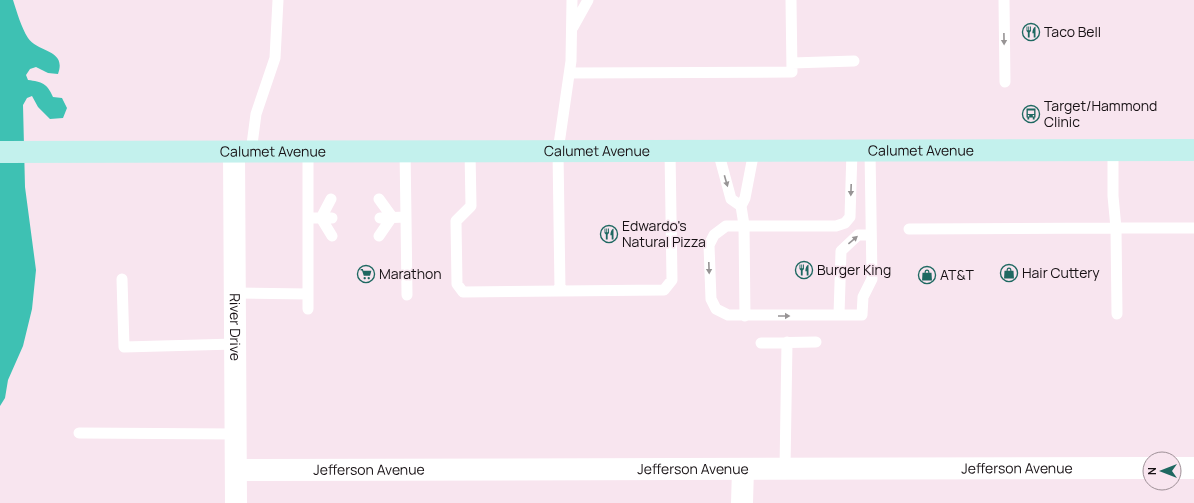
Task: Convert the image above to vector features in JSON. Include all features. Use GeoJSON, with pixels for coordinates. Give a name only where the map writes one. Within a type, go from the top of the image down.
{"type":"FeatureCollection","features":[{"type":"Feature","properties":{"kind":"main road","name":"Calumet Avenue"},"geometry":{"type":"LineString","coordinates":[[0,152],[1194,150]]}},
{"type":"Feature","properties":{"kind":"street","name":"River Drive"},"geometry":{"type":"LineString","coordinates":[[236,503],[234,293],[242,152]]}},
{"type":"Feature","properties":{"kind":"street","name":"Jefferson Avenue"},"geometry":{"type":"LineString","coordinates":[[236,470],[1142,468]]}},
{"type":"Feature","properties":{"kind":"street"},"geometry":{"type":"LineString","coordinates":[[1182,468],[1194,468]]}},
{"type":"Feature","properties":{"kind":"street"},"geometry":{"type":"LineString","coordinates":[[742,503],[743,469]]}},
{"type":"Feature","properties":{"kind":"lane"},"geometry":{"type":"LineString","coordinates":[[242,152],[275,58],[278,0]]}},
{"type":"Feature","properties":{"kind":"lane"},"geometry":{"type":"LineString","coordinates":[[560,290],[558,151],[570,72],[572,0]]}},
{"type":"Feature","properties":{"kind":"lane"},"geometry":{"type":"LineString","coordinates":[[572,30],[588,0]]}},
{"type":"Feature","properties":{"kind":"lane"},"geometry":{"type":"LineString","coordinates":[[570,72],[792,72],[791,0]]}},
{"type":"Feature","properties":{"kind":"lane"},"geometry":{"type":"LineString","coordinates":[[1004,0],[1005,82]]}},
{"type":"Feature","properties":{"kind":"lane"},"geometry":{"type":"LineString","coordinates":[[792,63],[854,61]]}},
{"type":"Feature","properties":{"kind":"lane"},"geometry":{"type":"LineString","coordinates":[[405,151],[407,295]]}},
{"type":"Feature","properties":{"kind":"lane"},"geometry":{"type":"LineString","coordinates":[[470,151],[471,206],[456,221],[457,284],[463,292],[664,290],[672,280],[670,151]]}},
{"type":"Feature","properties":{"kind":"lane"},"geometry":{"type":"LineString","coordinates":[[718,151],[731,199],[741,206]]}},
{"type":"Feature","properties":{"kind":"lane"},"geometry":{"type":"LineString","coordinates":[[746,316],[744,225],[741,206],[746,198],[754,151]]}},
{"type":"Feature","properties":{"kind":"lane"},"geometry":{"type":"LineString","coordinates":[[861,151],[871,235],[872,279],[863,297],[862,316],[728,316],[716,309],[710,299],[709,245],[714,235],[726,226],[836,226],[845,223],[850,217],[861,151]]}},
{"type":"Feature","properties":{"kind":"lane"},"geometry":{"type":"LineString","coordinates":[[1113,151],[1117,314]]}},
{"type":"Feature","properties":{"kind":"lane"},"geometry":{"type":"LineString","coordinates":[[308,152],[308,309]]}},
{"type":"Feature","properties":{"kind":"lane"},"geometry":{"type":"LineString","coordinates":[[331,199],[326,218],[332,236]]}},
{"type":"Feature","properties":{"kind":"lane"},"geometry":{"type":"LineString","coordinates":[[379,199],[392,217]]}},
{"type":"Feature","properties":{"kind":"lane"},"geometry":{"type":"LineString","coordinates":[[379,236],[392,217]]}},
{"type":"Feature","properties":{"kind":"lane"},"geometry":{"type":"LineString","coordinates":[[380,218],[406,217]]}},
{"type":"Feature","properties":{"kind":"lane"},"geometry":{"type":"LineString","coordinates":[[308,218],[326,218]]}},
{"type":"Feature","properties":{"kind":"lane"},"geometry":{"type":"LineString","coordinates":[[909,229],[1194,228]]}},
{"type":"Feature","properties":{"kind":"lane"},"geometry":{"type":"LineString","coordinates":[[839,316],[841,250],[858,235],[871,235]]}},
{"type":"Feature","properties":{"kind":"lane"},"geometry":{"type":"LineString","coordinates":[[122,279],[124,347],[235,344]]}},
{"type":"Feature","properties":{"kind":"lane"},"geometry":{"type":"LineString","coordinates":[[234,293],[308,294]]}},
{"type":"Feature","properties":{"kind":"lane"},"geometry":{"type":"LineString","coordinates":[[761,342],[816,342]]}},
{"type":"Feature","properties":{"kind":"lane"},"geometry":{"type":"LineString","coordinates":[[786,342],[786,469]]}},
{"type":"Feature","properties":{"kind":"lane"},"geometry":{"type":"LineString","coordinates":[[79,433],[235,434]]}},
{"type":"Feature","properties":{"kind":"shaded area"},"geometry":{"type":"Polygon","coordinates":[[[0,0],[13,0],[21,24],[28,38],[33,43],[50,52],[59,60],[60,66],[58,74],[48,73],[36,67],[30,69],[26,75],[28,80],[44,84],[49,89],[53,97],[62,98],[67,108],[63,118],[50,119],[38,107],[32,96],[27,98],[23,105],[25,187],[36,270],[32,309],[23,346],[8,380],[5,398],[0,406],[0,0]]]}},
{"type":"Feature","properties":{"kind":"place","name":"Taco Bell"},"geometry":{"type":"Point","coordinates":[1031,32]}},
{"type":"Feature","properties":{"kind":"place","name":"Target/Hammond Clinic"},"geometry":{"type":"Point","coordinates":[1031,114]}},
{"type":"Feature","properties":{"kind":"place","name":"Edwardo's Natural Pizza"},"geometry":{"type":"Point","coordinates":[609,234]}},
{"type":"Feature","properties":{"kind":"place","name":"Burger King"},"geometry":{"type":"Point","coordinates":[804,270]}},
{"type":"Feature","properties":{"kind":"place","name":"Hair Cuttery"},"geometry":{"type":"Point","coordinates":[1009,273]}},
{"type":"Feature","properties":{"kind":"place","name":"Marathon"},"geometry":{"type":"Point","coordinates":[366,274]}},
{"type":"Feature","properties":{"kind":"place","name":"AT&T"},"geometry":{"type":"Point","coordinates":[927,275]}}]}
